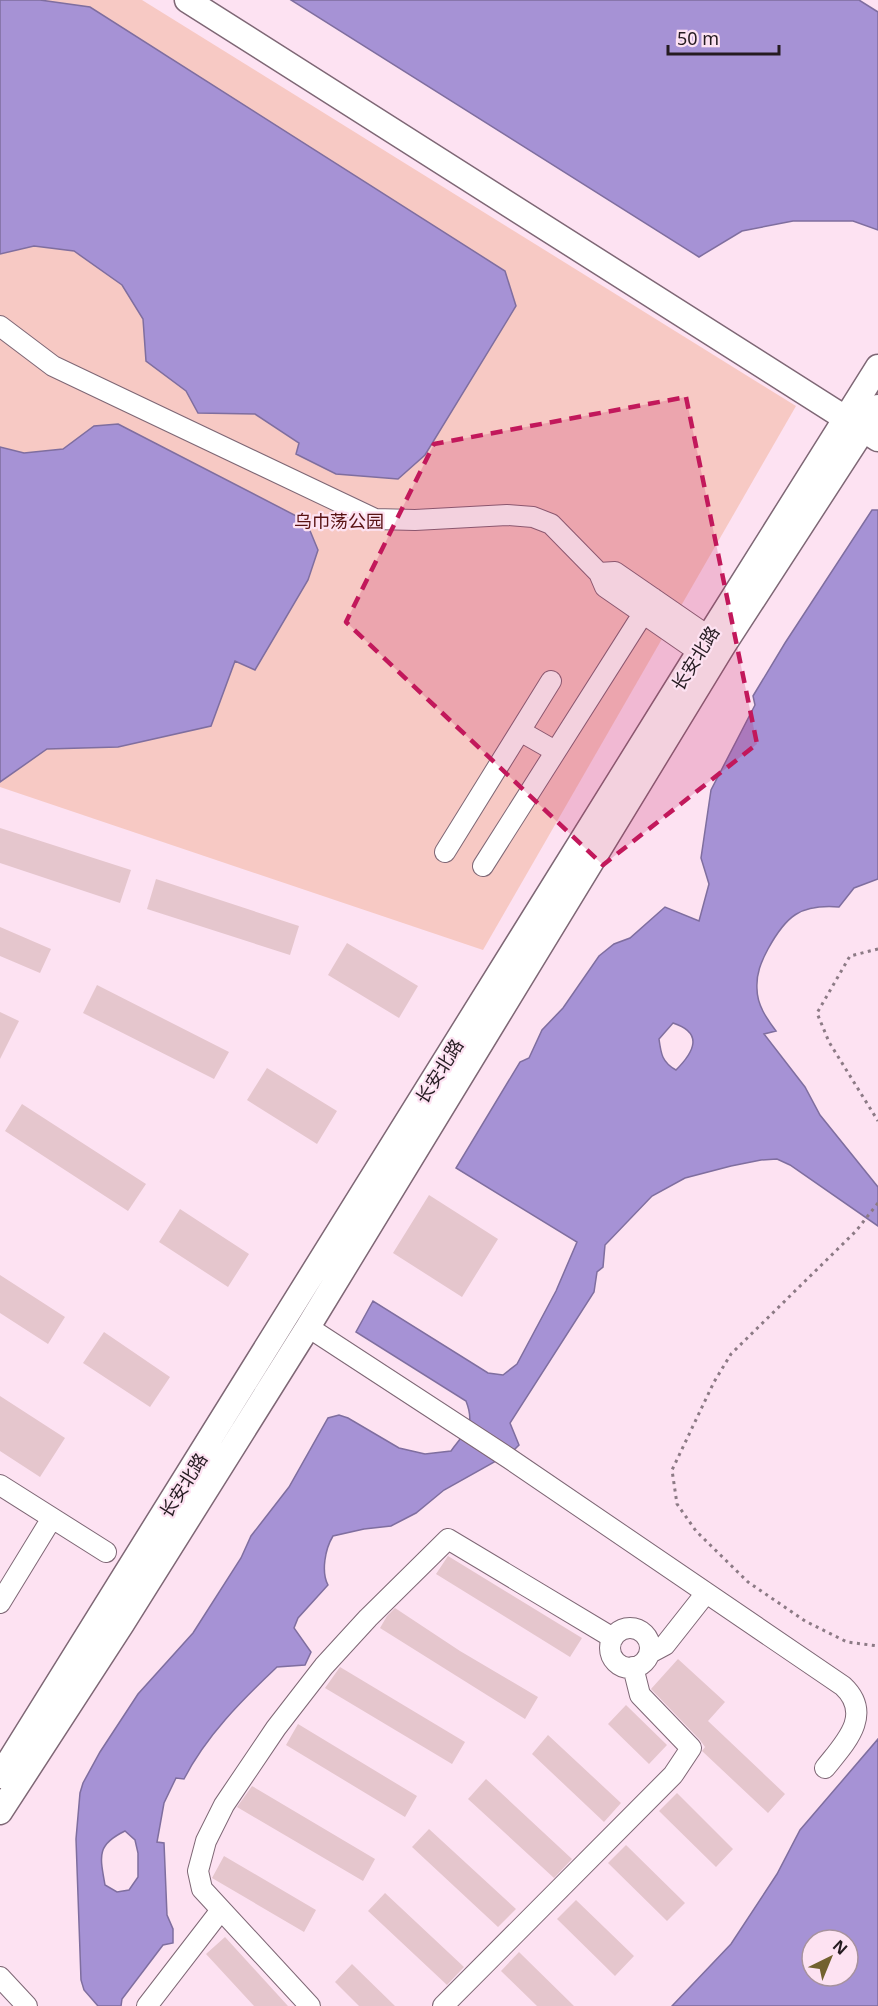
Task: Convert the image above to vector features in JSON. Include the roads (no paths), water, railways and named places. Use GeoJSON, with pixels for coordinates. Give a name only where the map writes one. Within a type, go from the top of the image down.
{"type":"FeatureCollection","features":[{"type":"Feature","properties":{"kind":"main road"},"geometry":{"type":"LineString","coordinates":[[187,0],[862,429]]}},
{"type":"Feature","properties":{"kind":"main road","name":"长安北路"},"geometry":{"type":"LineString","coordinates":[[862,429],[878,367]]}},
{"type":"Feature","properties":{"kind":"main road","name":"长安北路"},"geometry":{"type":"LineString","coordinates":[[0,1776],[711,649],[878,407]]}},
{"type":"Feature","properties":{"kind":"main road","name":"长安北路"},"geometry":{"type":"LineString","coordinates":[[0,1812],[122,1624],[308,1327],[711,649]]}},
{"type":"Feature","properties":{"kind":"street"},"geometry":{"type":"LineString","coordinates":[[0,326],[53,366],[375,519],[415,520],[507,515],[534,517],[551,524],[599,573],[615,572],[647,606],[711,649]]}},
{"type":"Feature","properties":{"kind":"street"},"geometry":{"type":"LineString","coordinates":[[483,866],[647,606]]}},
{"type":"Feature","properties":{"kind":"street"},"geometry":{"type":"LineString","coordinates":[[445,852],[551,681]]}},
{"type":"Feature","properties":{"kind":"street"},"geometry":{"type":"LineString","coordinates":[[520,731],[555,751]]}},
{"type":"Feature","properties":{"kind":"street"},"geometry":{"type":"LineString","coordinates":[[308,1327],[510,1459],[850,1693],[858,1715],[851,1735],[825,1768]]}},
{"type":"Feature","properties":{"kind":"street"},"geometry":{"type":"LineString","coordinates":[[0,1485],[106,1552]]}},
{"type":"Feature","properties":{"kind":"street"},"geometry":{"type":"LineString","coordinates":[[0,1604],[52,1518]]}},
{"type":"Feature","properties":{"kind":"street"},"geometry":{"type":"LineString","coordinates":[[310,2006],[202,1889],[198,1871],[206,1841],[224,1805],[276,1728],[324,1666],[368,1618],[448,1539],[613,1638]]}},
{"type":"Feature","properties":{"kind":"street"},"geometry":{"type":"LineString","coordinates":[[650,1653],[665,1645],[706,1593]]}},
{"type":"Feature","properties":{"kind":"street"},"geometry":{"type":"LineString","coordinates":[[634,1628],[647,1637],[650,1653],[641,1665],[626,1667],[614,1659],[611,1653],[613,1638],[618,1632],[634,1628]]}},
{"type":"Feature","properties":{"kind":"street"},"geometry":{"type":"LineString","coordinates":[[444,2006],[673,1775],[691,1748],[640,1695],[633,1667]]}},
{"type":"Feature","properties":{"kind":"street"},"geometry":{"type":"LineString","coordinates":[[147,2006],[221,1910]]}},
{"type":"Feature","properties":{"kind":"street"},"geometry":{"type":"LineString","coordinates":[[0,1977],[27,2006]]}},
{"type":"Feature","properties":{"kind":"park label","name":"乌巾荡公园"},"geometry":{"type":"Point","coordinates":[339,521]}}]}
